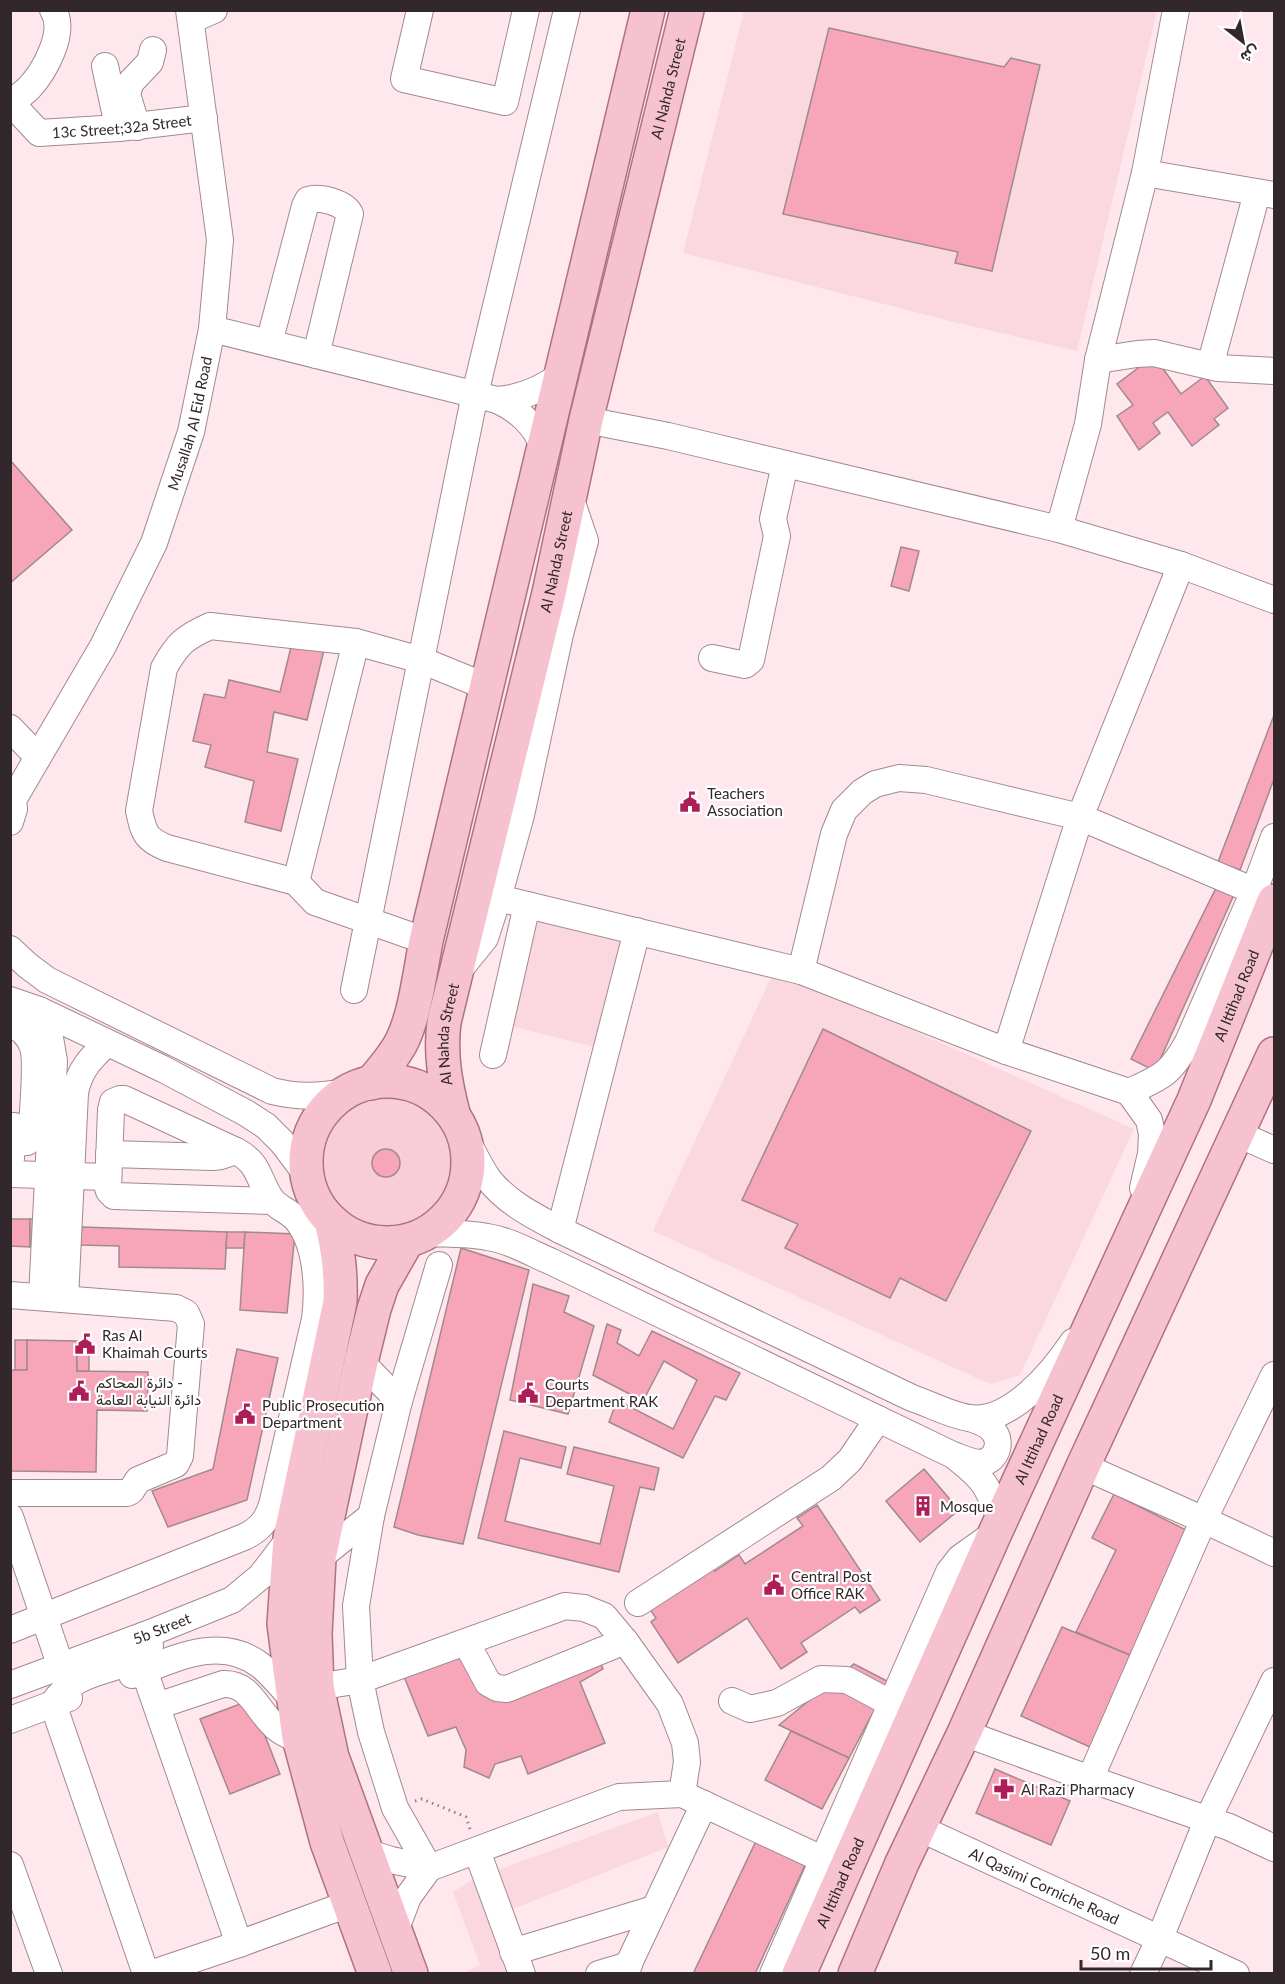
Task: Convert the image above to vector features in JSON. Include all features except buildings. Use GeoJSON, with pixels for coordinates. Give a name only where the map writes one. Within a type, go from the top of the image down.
{"type":"FeatureCollection","features":[{"type":"Feature","properties":{"kind":"main road","name":"Al Nahda Street"},"geometry":{"type":"LineString","coordinates":[[459,1126],[445,1082],[442,1043],[454,975],[549,592],[586,420],[687,10]]}},
{"type":"Feature","properties":{"kind":"main road"},"geometry":{"type":"LineString","coordinates":[[648,12],[656,55],[665,63],[676,61]]}},
{"type":"Feature","properties":{"kind":"main road"},"geometry":{"type":"LineString","coordinates":[[416,1237],[387,1243],[366,1240],[348,1233],[331,1221],[315,1200],[307,1175],[307,1150],[314,1127],[328,1107],[359,1087],[388,1064],[402,1042],[409,1024],[426,941],[648,12]]}},
{"type":"Feature","properties":{"kind":"main road","name":"Al Ittihad Road"},"geometry":{"type":"LineString","coordinates":[[799,1974],[998,1527],[1194,1100],[1264,896]]}},
{"type":"Feature","properties":{"kind":"main road"},"geometry":{"type":"LineString","coordinates":[[1275,931],[1268,957],[1269,970],[1275,975]]}},
{"type":"Feature","properties":{"kind":"main road"},"geometry":{"type":"LineString","coordinates":[[855,1974],[902,1863],[964,1732],[1083,1466],[1238,1134],[1266,1089],[1275,1054]]}},
{"type":"Feature","properties":{"kind":"main road"},"geometry":{"type":"LineString","coordinates":[[359,1087],[394,1081],[416,1086],[436,1097],[459,1126],[468,1166],[462,1193],[448,1216],[416,1237],[382,1285],[361,1362],[319,1558],[315,1634],[299,1738],[327,1842],[375,1974]]}},
{"type":"Feature","properties":{"kind":"main road"},"geometry":{"type":"LineString","coordinates":[[331,1221],[339,1250],[340,1302],[320,1343],[290,1538],[284,1624],[305,1693],[332,1757],[411,1974]]}},
{"type":"Feature","properties":{"kind":"street"},"geometry":{"type":"LineString","coordinates":[[11,103],[29,87],[48,61],[56,44],[56,22],[53,10]]}},
{"type":"Feature","properties":{"kind":"street"},"geometry":{"type":"LineString","coordinates":[[190,15],[214,10]]}},
{"type":"Feature","properties":{"kind":"street"},"geometry":{"type":"LineString","coordinates":[[420,10],[404,79],[505,102],[526,10]]}},
{"type":"Feature","properties":{"kind":"street"},"geometry":{"type":"LineString","coordinates":[[354,990],[421,660],[486,397],[567,10]]}},
{"type":"Feature","properties":{"kind":"street"},"geometry":{"type":"LineString","coordinates":[[1059,529],[1088,424],[1098,360],[1145,173],[1176,10]]}},
{"type":"Feature","properties":{"kind":"street","name":"Musallah Al Eid Road"},"geometry":{"type":"LineString","coordinates":[[11,805],[103,646],[154,543],[191,432],[212,329],[220,240],[190,15]]}},
{"type":"Feature","properties":{"kind":"street"},"geometry":{"type":"LineString","coordinates":[[148,60],[131,82],[128,94],[128,128],[105,66],[117,72],[129,74],[148,60]]}},
{"type":"Feature","properties":{"kind":"street","name":"13c Street;32a Street"},"geometry":{"type":"LineString","coordinates":[[11,103],[39,133],[128,128],[204,118]]}},
{"type":"Feature","properties":{"kind":"street"},"geometry":{"type":"LineString","coordinates":[[1145,173],[1266,194],[1210,366]]}},
{"type":"Feature","properties":{"kind":"street"},"geometry":{"type":"LineString","coordinates":[[269,343],[308,200],[315,198],[343,205],[350,214],[316,355]]}},
{"type":"Feature","properties":{"kind":"street"},"geometry":{"type":"LineString","coordinates":[[212,329],[486,397],[515,409],[530,423],[544,447]]}},
{"type":"Feature","properties":{"kind":"street"},"geometry":{"type":"LineString","coordinates":[[1098,360],[1154,353],[1210,366],[1275,371]]}},
{"type":"Feature","properties":{"kind":"street"},"geometry":{"type":"LineString","coordinates":[[486,397],[511,399],[538,390],[562,374]]}},
{"type":"Feature","properties":{"kind":"street"},"geometry":{"type":"LineString","coordinates":[[586,420],[668,436],[1059,529],[1181,565],[1275,600]]}},
{"type":"Feature","properties":{"kind":"street"},"geometry":{"type":"LineString","coordinates":[[712,658],[745,665],[751,660],[777,536],[773,519],[785,464]]}},
{"type":"Feature","properties":{"kind":"street"},"geometry":{"type":"LineString","coordinates":[[454,975],[485,938],[521,815],[560,634],[585,541],[569,493]]}},
{"type":"Feature","properties":{"kind":"street"},"geometry":{"type":"LineString","coordinates":[[1006,1051],[1080,817],[1181,565]]}},
{"type":"Feature","properties":{"kind":"street"},"geometry":{"type":"LineString","coordinates":[[426,941],[315,902],[296,882],[152,842],[143,829],[139,811],[164,668],[175,650],[188,636],[210,626],[356,642],[421,660],[487,687]]}},
{"type":"Feature","properties":{"kind":"street"},"geometry":{"type":"LineString","coordinates":[[296,882],[356,642]]}},
{"type":"Feature","properties":{"kind":"street"},"geometry":{"type":"LineString","coordinates":[[10,728],[38,757]]}},
{"type":"Feature","properties":{"kind":"street"},"geometry":{"type":"LineString","coordinates":[[801,971],[834,834],[843,810],[862,792],[875,784],[899,778],[926,780],[1080,817],[1264,896]]}},
{"type":"Feature","properties":{"kind":"street"},"geometry":{"type":"LineString","coordinates":[[1129,1092],[1160,1078],[1176,1063],[1264,896],[1275,837]]}},
{"type":"Feature","properties":{"kind":"street"},"geometry":{"type":"LineString","coordinates":[[498,898],[801,971],[1006,1051],[1129,1092],[1149,1120],[1152,1134],[1151,1154],[1133,1234]]}},
{"type":"Feature","properties":{"kind":"street"},"geometry":{"type":"LineString","coordinates":[[493,1056],[527,905]]}},
{"type":"Feature","properties":{"kind":"street"},"geometry":{"type":"LineString","coordinates":[[560,1230],[637,931]]}},
{"type":"Feature","properties":{"kind":"street"},"geometry":{"type":"LineString","coordinates":[[10,949],[47,980],[272,1091],[292,1096],[318,1097],[359,1087]]}},
{"type":"Feature","properties":{"kind":"street"},"geometry":{"type":"LineString","coordinates":[[10,1000],[39,1010],[163,1069],[246,1113],[266,1126],[282,1142],[307,1175]]}},
{"type":"Feature","properties":{"kind":"street"},"geometry":{"type":"LineString","coordinates":[[39,1010],[50,1038],[54,1061],[60,1175],[53,1298]]}},
{"type":"Feature","properties":{"kind":"street"},"geometry":{"type":"LineString","coordinates":[[10,1023],[17,1026],[27,1036],[35,1056],[31,1139],[24,1143],[12,1143]]}},
{"type":"Feature","properties":{"kind":"street"},"geometry":{"type":"LineString","coordinates":[[10,1033],[18,1048],[20,1062],[10,1168]]}},
{"type":"Feature","properties":{"kind":"street"},"geometry":{"type":"LineString","coordinates":[[1188,1042],[1194,1100]]}},
{"type":"Feature","properties":{"kind":"street"},"geometry":{"type":"LineString","coordinates":[[60,1175],[76,1084],[84,1066],[107,1043]]}},
{"type":"Feature","properties":{"kind":"street"},"geometry":{"type":"LineString","coordinates":[[10,1630],[244,1537],[258,1529],[269,1514],[272,1505],[320,1343],[315,1319],[317,1289],[311,1252],[298,1222],[272,1201],[254,1164],[236,1151],[124,1099],[116,1100],[111,1106],[109,1191],[114,1196],[272,1201]]}},
{"type":"Feature","properties":{"kind":"street"},"geometry":{"type":"LineString","coordinates":[[416,1237],[478,1235],[507,1242],[953,1455],[977,1463],[985,1462],[998,1450],[999,1440],[990,1427],[912,1398],[529,1214],[502,1194],[488,1177],[459,1126]]}},
{"type":"Feature","properties":{"kind":"street"},"geometry":{"type":"LineString","coordinates":[[1238,1134],[1275,1150]]}},
{"type":"Feature","properties":{"kind":"street"},"geometry":{"type":"LineString","coordinates":[[10,1174],[60,1175],[109,1165],[213,1157],[236,1151]]}},
{"type":"Feature","properties":{"kind":"street"},"geometry":{"type":"LineString","coordinates":[[429,1868],[395,1808],[371,1732],[360,1680],[356,1606],[371,1516],[399,1401],[439,1265]]}},
{"type":"Feature","properties":{"kind":"street"},"geometry":{"type":"LineString","coordinates":[[10,1295],[176,1308],[186,1313],[191,1324],[180,1456],[173,1467],[138,1480],[128,1493],[10,1493]]}},
{"type":"Feature","properties":{"kind":"street"},"geometry":{"type":"LineString","coordinates":[[970,1418],[990,1415],[1017,1404],[1041,1383],[1100,1305]]}},
{"type":"Feature","properties":{"kind":"street"},"geometry":{"type":"LineString","coordinates":[[361,1362],[399,1401]]}},
{"type":"Feature","properties":{"kind":"street"},"geometry":{"type":"LineString","coordinates":[[1090,1779],[1204,1519],[1275,1375]]}},
{"type":"Feature","properties":{"kind":"street"},"geometry":{"type":"LineString","coordinates":[[638,1603],[831,1478],[850,1460],[878,1419]]}},
{"type":"Feature","properties":{"kind":"street"},"geometry":{"type":"LineString","coordinates":[[773,1974],[949,1572],[960,1558],[998,1527],[986,1484],[978,1474],[953,1455]]}},
{"type":"Feature","properties":{"kind":"street"},"geometry":{"type":"LineString","coordinates":[[1083,1466],[1275,1553]]}},
{"type":"Feature","properties":{"kind":"street"},"geometry":{"type":"LineString","coordinates":[[319,1558],[371,1516]]}},
{"type":"Feature","properties":{"kind":"street"},"geometry":{"type":"LineString","coordinates":[[10,1518],[61,1667]]}},
{"type":"Feature","properties":{"kind":"street","name":"5b Street"},"geometry":{"type":"LineString","coordinates":[[10,1685],[210,1610],[237,1596],[261,1576],[290,1538]]}},
{"type":"Feature","properties":{"kind":"street"},"geometry":{"type":"LineString","coordinates":[[10,1720],[191,1653],[215,1650],[244,1656],[305,1693],[360,1680],[565,1606],[584,1608],[604,1616],[625,1641],[670,1704],[686,1743],[693,1799],[654,1909],[626,1970],[599,1974]]}},
{"type":"Feature","properties":{"kind":"street"},"geometry":{"type":"LineString","coordinates":[[53,1704],[63,1690],[78,1680],[146,1656],[150,1646],[145,1635]]}},
{"type":"Feature","properties":{"kind":"street"},"geometry":{"type":"LineString","coordinates":[[466,1642],[488,1683],[497,1688],[507,1689],[625,1641]]}},
{"type":"Feature","properties":{"kind":"street"},"geometry":{"type":"LineString","coordinates":[[144,1670],[239,1944]]}},
{"type":"Feature","properties":{"kind":"street"},"geometry":{"type":"LineString","coordinates":[[732,1701],[750,1709],[777,1702],[821,1679],[838,1679],[847,1680],[892,1704]]}},
{"type":"Feature","properties":{"kind":"street"},"geometry":{"type":"LineString","coordinates":[[1143,1974],[1207,1821],[1275,1681]]}},
{"type":"Feature","properties":{"kind":"street"},"geometry":{"type":"LineString","coordinates":[[157,1706],[223,1684],[234,1684],[244,1689],[276,1730],[299,1738]]}},
{"type":"Feature","properties":{"kind":"street"},"geometry":{"type":"LineString","coordinates":[[53,1704],[146,1974]]}},
{"type":"Feature","properties":{"kind":"street"},"geometry":{"type":"LineString","coordinates":[[964,1732],[1229,1827],[1275,1848]]}},
{"type":"Feature","properties":{"kind":"street"},"geometry":{"type":"LineString","coordinates":[[366,1852],[403,1864],[429,1868],[619,1797],[693,1799],[824,1860]]}},
{"type":"Feature","properties":{"kind":"street","name":"Al Qasimi Corniche Road"},"geometry":{"type":"LineString","coordinates":[[920,1828],[1236,1974]]}},
{"type":"Feature","properties":{"kind":"street"},"geometry":{"type":"LineString","coordinates":[[477,1851],[518,1963],[654,1909]]}},
{"type":"Feature","properties":{"kind":"street"},"geometry":{"type":"LineString","coordinates":[[10,1865],[50,1974]]}},
{"type":"Feature","properties":{"kind":"street"},"geometry":{"type":"LineString","coordinates":[[395,1931],[408,1897],[429,1868]]}},
{"type":"Feature","properties":{"kind":"street"},"geometry":{"type":"LineString","coordinates":[[150,1974],[210,1964],[239,1944],[348,1904]]}},
{"type":"Feature","properties":{"kind":"path"},"geometry":{"type":"LineString","coordinates":[[395,1808],[422,1798],[466,1817],[477,1851]]}},
{"type":"Feature","properties":{"kind":"shaded area"},"geometry":{"type":"Polygon","coordinates":[[[744,11],[1157,11],[1077,351],[683,253],[744,11]]]}},
{"type":"Feature","properties":{"kind":"shaded area"},"geometry":{"type":"Polygon","coordinates":[[[541,911],[625,932],[595,1047],[511,1026],[541,911]]]}},
{"type":"Feature","properties":{"kind":"shaded area"},"geometry":{"type":"Polygon","coordinates":[[[775,969],[1134,1129],[1020,1375],[990,1384],[653,1231],[775,969]]]}},
{"type":"Feature","properties":{"kind":"shaded area"},"geometry":{"type":"Polygon","coordinates":[[[387,1099],[411,1104],[432,1117],[445,1138],[450,1162],[445,1186],[432,1207],[411,1220],[387,1225],[363,1220],[342,1207],[329,1186],[324,1162],[329,1138],[342,1117],[363,1104],[387,1099]]]}},
{"type":"Feature","properties":{"kind":"shaded area"},"geometry":{"type":"Polygon","coordinates":[[[658,1812],[668,1847],[498,1915],[520,1973],[463,1973],[480,1965],[453,1892],[473,1879],[658,1812]]]}},
{"type":"Feature","properties":{"kind":"place","name":"Teachers Association"},"geometry":{"type":"Point","coordinates":[690,802]}},
{"type":"Feature","properties":{"kind":"place","name":"Ras Al Khaimah Courts"},"geometry":{"type":"Point","coordinates":[85,1344]}},
{"type":"Feature","properties":{"kind":"place","name":"دائرة المحاكم - دائرة النيابة العامة"},"geometry":{"type":"Point","coordinates":[79,1391]}},
{"type":"Feature","properties":{"kind":"place","name":"Courts Department RAK"},"geometry":{"type":"Point","coordinates":[528,1393]}},
{"type":"Feature","properties":{"kind":"place","name":"Public Prosecution Department"},"geometry":{"type":"Point","coordinates":[245,1414]}},
{"type":"Feature","properties":{"kind":"place","name":"Mosque"},"geometry":{"type":"Point","coordinates":[923,1506]}},
{"type":"Feature","properties":{"kind":"place","name":"Central Post Office RAK"},"geometry":{"type":"Point","coordinates":[774,1585]}},
{"type":"Feature","properties":{"kind":"place","name":"Al Razi Pharmacy"},"geometry":{"type":"Point","coordinates":[1004,1789]}}]}
